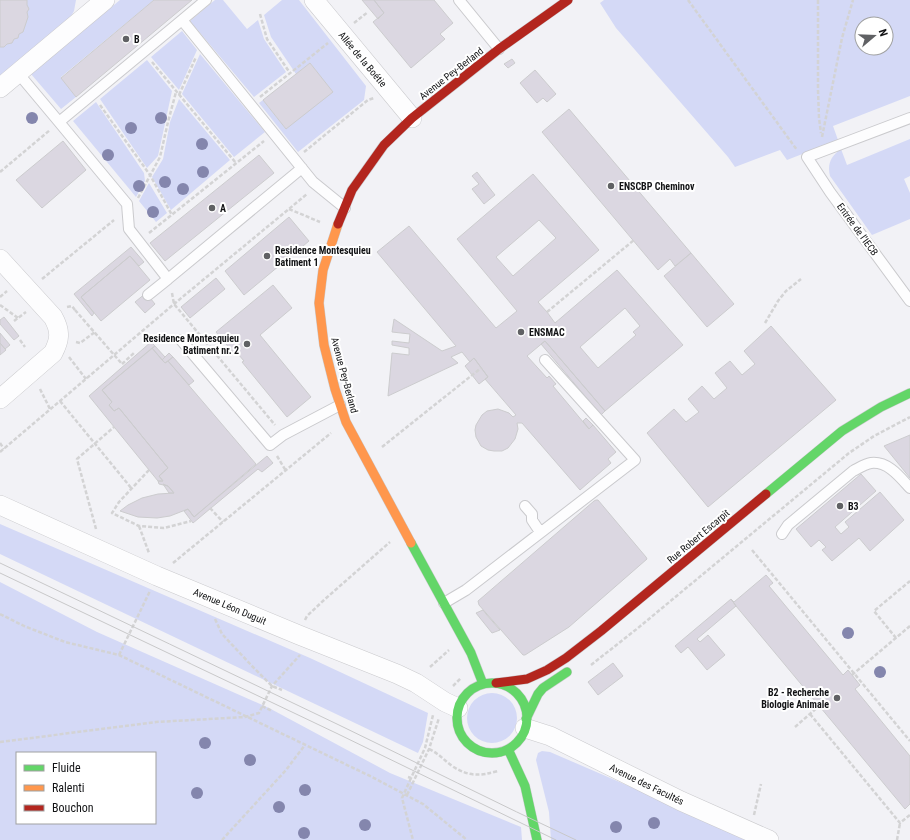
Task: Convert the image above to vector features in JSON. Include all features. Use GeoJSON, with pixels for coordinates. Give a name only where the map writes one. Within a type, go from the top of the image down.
{"type":"FeatureCollection","features":[{"type":"Feature","properties":{"kind":"street","name":"Allée de la Boétie"},"geometry":{"type":"LineString","coordinates":[[314,0],[412,118]]}},
{"type":"Feature","properties":{"kind":"street","name":"Avenue Pey-Berland"},"geometry":{"type":"LineString","coordinates":[[484,684],[471,652],[403,531],[346,422],[324,345],[319,303],[323,270],[336,229],[352,190],[384,145],[412,118],[499,49],[568,0]]}},
{"type":"Feature","properties":{"kind":"street"},"geometry":{"type":"LineString","coordinates":[[0,88],[100,1]]}},
{"type":"Feature","properties":{"kind":"street"},"geometry":{"type":"LineString","coordinates":[[0,259],[53,317],[57,324],[59,336],[58,343],[52,353],[0,399]]}},
{"type":"Feature","properties":{"kind":"street","name":"Rue Robert Escarpit"},"geometry":{"type":"LineString","coordinates":[[496,683],[526,679],[565,658],[601,631],[842,431],[881,407],[910,393]]}},
{"type":"Feature","properties":{"kind":"street","name":"Avenue Léon Duguit"},"geometry":{"type":"LineString","coordinates":[[0,506],[157,576],[301,644],[397,674],[416,683],[450,705],[458,708]]}},
{"type":"Feature","properties":{"kind":"street"},"geometry":{"type":"LineString","coordinates":[[526,724],[525,708],[521,699],[514,691],[506,686],[496,683],[484,684],[472,689],[464,696],[458,708],[457,718],[459,730],[465,740],[474,748],[485,752],[497,752],[508,749],[522,736],[538,694],[543,688],[573,668]]}},
{"type":"Feature","properties":{"kind":"street","name":"Avenue des Facultés"},"geometry":{"type":"LineString","coordinates":[[526,724],[681,801],[770,840]]}},
{"type":"Feature","properties":{"kind":"street"},"geometry":{"type":"LineString","coordinates":[[508,749],[525,786],[537,840]]}},
{"type":"Feature","properties":{"kind":"lane"},"geometry":{"type":"LineString","coordinates":[[59,122],[206,0]]}},
{"type":"Feature","properties":{"kind":"lane"},"geometry":{"type":"LineString","coordinates":[[459,0],[499,49]]}},
{"type":"Feature","properties":{"kind":"lane"},"geometry":{"type":"LineString","coordinates":[[182,20],[313,182],[345,208]]}},
{"type":"Feature","properties":{"kind":"lane"},"geometry":{"type":"LineString","coordinates":[[18,72],[127,204],[129,229],[168,279]]}},
{"type":"Feature","properties":{"kind":"lane"},"geometry":{"type":"LineString","coordinates":[[807,157],[910,118]]}},
{"type":"Feature","properties":{"kind":"lane","name":"Entrée de l'IECB"},"geometry":{"type":"LineString","coordinates":[[807,157],[830,192],[910,301]]}},
{"type":"Feature","properties":{"kind":"lane"},"geometry":{"type":"LineString","coordinates":[[148,295],[302,168]]}},
{"type":"Feature","properties":{"kind":"lane"},"geometry":{"type":"LineString","coordinates":[[181,340],[270,445],[283,435],[340,405]]}},
{"type":"Feature","properties":{"kind":"lane"},"geometry":{"type":"LineString","coordinates":[[444,603],[466,590],[634,460],[545,360]]}},
{"type":"Feature","properties":{"kind":"lane"},"geometry":{"type":"LineString","coordinates":[[782,534],[788,525],[853,470],[863,465],[879,463],[889,467],[898,474],[910,488]]}},
{"type":"Feature","properties":{"kind":"lane"},"geometry":{"type":"LineString","coordinates":[[525,506],[532,514],[532,520],[540,532]]}},
{"type":"Feature","properties":{"kind":"path"},"geometry":{"type":"LineString","coordinates":[[688,0],[798,152],[807,157]]}},
{"type":"Feature","properties":{"kind":"path"},"geometry":{"type":"LineString","coordinates":[[818,0],[818,90],[822,138],[842,38],[853,0]]}},
{"type":"Feature","properties":{"kind":"path"},"geometry":{"type":"LineString","coordinates":[[250,105],[368,12]]}},
{"type":"Feature","properties":{"kind":"path"},"geometry":{"type":"LineString","coordinates":[[260,14],[267,39],[290,73]]}},
{"type":"Feature","properties":{"kind":"path"},"geometry":{"type":"LineString","coordinates":[[179,95],[201,44]]}},
{"type":"Feature","properties":{"kind":"path"},"geometry":{"type":"LineString","coordinates":[[144,52],[236,164]]}},
{"type":"Feature","properties":{"kind":"path"},"geometry":{"type":"LineString","coordinates":[[37,282],[127,210],[138,199],[160,157],[176,92]]}},
{"type":"Feature","properties":{"kind":"path"},"geometry":{"type":"LineString","coordinates":[[93,94],[150,175],[172,215]]}},
{"type":"Feature","properties":{"kind":"path"},"geometry":{"type":"LineString","coordinates":[[295,160],[368,100],[392,94]]}},
{"type":"Feature","properties":{"kind":"path"},"geometry":{"type":"LineString","coordinates":[[0,172],[59,122]]}},
{"type":"Feature","properties":{"kind":"path"},"geometry":{"type":"LineString","coordinates":[[139,242],[273,133]]}},
{"type":"Feature","properties":{"kind":"path"},"geometry":{"type":"LineString","coordinates":[[0,452],[174,304],[318,186]]}},
{"type":"Feature","properties":{"kind":"path"},"geometry":{"type":"LineString","coordinates":[[289,209],[336,229]]}},
{"type":"Feature","properties":{"kind":"path"},"geometry":{"type":"LineString","coordinates":[[547,312],[634,240]]}},
{"type":"Feature","properties":{"kind":"path"},"geometry":{"type":"LineString","coordinates":[[765,323],[778,301],[786,291],[801,279]]}},
{"type":"Feature","properties":{"kind":"path"},"geometry":{"type":"LineString","coordinates":[[174,304],[273,423]]}},
{"type":"Feature","properties":{"kind":"path"},"geometry":{"type":"LineString","coordinates":[[0,305],[18,318]]}},
{"type":"Feature","properties":{"kind":"path"},"geometry":{"type":"LineString","coordinates":[[75,310],[122,364],[134,353]]}},
{"type":"Feature","properties":{"kind":"path"},"geometry":{"type":"LineString","coordinates":[[80,344],[95,332]]}},
{"type":"Feature","properties":{"kind":"path"},"geometry":{"type":"LineString","coordinates":[[20,340],[25,347]]}},
{"type":"Feature","properties":{"kind":"path"},"geometry":{"type":"LineString","coordinates":[[58,343],[86,379]]}},
{"type":"Feature","properties":{"kind":"path"},"geometry":{"type":"LineString","coordinates":[[366,460],[481,368]]}},
{"type":"Feature","properties":{"kind":"path"},"geometry":{"type":"LineString","coordinates":[[40,389],[50,409]]}},
{"type":"Feature","properties":{"kind":"path"},"geometry":{"type":"LineString","coordinates":[[60,401],[132,489]]}},
{"type":"Feature","properties":{"kind":"path"},"geometry":{"type":"LineString","coordinates":[[587,668],[638,628],[849,453],[874,436],[910,417]]}},
{"type":"Feature","properties":{"kind":"path"},"geometry":{"type":"LineString","coordinates":[[119,655],[157,576],[346,422]]}},
{"type":"Feature","properties":{"kind":"path"},"geometry":{"type":"LineString","coordinates":[[101,551],[77,459],[114,428]]}},
{"type":"Feature","properties":{"kind":"path"},"geometry":{"type":"LineString","coordinates":[[0,443],[4,449]]}},
{"type":"Feature","properties":{"kind":"path"},"geometry":{"type":"LineString","coordinates":[[270,445],[286,471]]}},
{"type":"Feature","properties":{"kind":"path"},"geometry":{"type":"LineString","coordinates":[[149,470],[119,502],[112,513],[139,526],[164,528],[191,521]]}},
{"type":"Feature","properties":{"kind":"path"},"geometry":{"type":"LineString","coordinates":[[210,508],[223,522]]}},
{"type":"Feature","properties":{"kind":"path"},"geometry":{"type":"LineString","coordinates":[[0,742],[156,722],[245,717],[259,713],[272,686],[301,644],[307,616],[403,531]]}},
{"type":"Feature","properties":{"kind":"path"},"geometry":{"type":"LineString","coordinates":[[752,550],[853,675],[910,741]]}},
{"type":"Feature","properties":{"kind":"path"},"geometry":{"type":"LineString","coordinates":[[896,638],[874,611],[910,581]]}},
{"type":"Feature","properties":{"kind":"path"},"geometry":{"type":"LineString","coordinates":[[0,614],[24,626],[65,642],[119,655],[372,777],[423,804],[467,840]]}},
{"type":"Feature","properties":{"kind":"path"},"geometry":{"type":"LineString","coordinates":[[214,617],[222,634],[272,686],[282,690]]}},
{"type":"Feature","properties":{"kind":"path"},"geometry":{"type":"LineString","coordinates":[[853,675],[910,626]]}},
{"type":"Feature","properties":{"kind":"path"},"geometry":{"type":"LineString","coordinates":[[451,688],[456,682],[466,676]]}},
{"type":"Feature","properties":{"kind":"path"},"geometry":{"type":"LineString","coordinates":[[262,706],[272,711]]}},
{"type":"Feature","properties":{"kind":"path"},"geometry":{"type":"LineString","coordinates":[[795,728],[819,706]]}},
{"type":"Feature","properties":{"kind":"path"},"geometry":{"type":"LineString","coordinates":[[405,794],[419,757],[425,748],[434,713]]}},
{"type":"Feature","properties":{"kind":"path"},"geometry":{"type":"LineString","coordinates":[[810,714],[900,823]]}},
{"type":"Feature","properties":{"kind":"path"},"geometry":{"type":"LineString","coordinates":[[413,840],[402,798],[429,749],[439,717]]}},
{"type":"Feature","properties":{"kind":"path"},"geometry":{"type":"LineString","coordinates":[[222,840],[286,770],[305,745]]}},
{"type":"Feature","properties":{"kind":"path"},"geometry":{"type":"LineString","coordinates":[[429,749],[452,766],[468,774],[478,776],[497,772]]}},
{"type":"Feature","properties":{"kind":"path"},"geometry":{"type":"LineString","coordinates":[[751,832],[761,784]]}},
{"type":"Feature","properties":{"kind":"path"},"geometry":{"type":"LineString","coordinates":[[897,840],[900,823],[910,815]]}},
{"type":"Feature","properties":{"kind":"shaded area"},"geometry":{"type":"Polygon","coordinates":[[[0,0],[76,0],[74,11],[70,18],[0,76],[0,0]]]}},
{"type":"Feature","properties":{"kind":"shaded area"},"geometry":{"type":"Polygon","coordinates":[[[120,0],[154,0],[61,77],[76,97],[61,109],[31,74],[120,0]]]}},
{"type":"Feature","properties":{"kind":"shaded area"},"geometry":{"type":"Polygon","coordinates":[[[215,0],[223,0],[247,29],[258,20],[264,39],[286,72],[254,97],[190,21],[215,0]]]}},
{"type":"Feature","properties":{"kind":"shaded area"},"geometry":{"type":"Polygon","coordinates":[[[282,0],[299,0],[366,86],[364,100],[298,152],[259,103],[263,100],[286,129],[318,73],[310,63],[296,74],[271,37],[264,15],[282,0]]]}},
{"type":"Feature","properties":{"kind":"shaded area"},"geometry":{"type":"Polygon","coordinates":[[[604,0],[910,0],[910,96],[833,126],[838,140],[787,160],[780,150],[735,167],[616,28],[600,3],[604,0]]]}},
{"type":"Feature","properties":{"kind":"shaded area"},"geometry":{"type":"Polygon","coordinates":[[[182,31],[197,50],[179,90],[151,57],[182,31]]]}},
{"type":"Feature","properties":{"kind":"shaded area"},"geometry":{"type":"Polygon","coordinates":[[[200,54],[265,132],[234,157],[182,94],[200,54]]]}},
{"type":"Feature","properties":{"kind":"shaded area"},"geometry":{"type":"Polygon","coordinates":[[[147,60],[172,91],[158,156],[147,168],[100,99],[147,60]]]}},
{"type":"Feature","properties":{"kind":"shaded area"},"geometry":{"type":"Polygon","coordinates":[[[179,99],[230,160],[171,210],[152,177],[163,159],[170,122],[179,99]]]}},
{"type":"Feature","properties":{"kind":"shaded area"},"geometry":{"type":"Polygon","coordinates":[[[96,102],[144,173],[145,181],[136,197],[73,121],[96,102]]]}},
{"type":"Feature","properties":{"kind":"shaded area"},"geometry":{"type":"Polygon","coordinates":[[[910,139],[910,176],[904,179],[910,193],[910,219],[872,235],[830,176],[829,168],[832,157],[841,149],[847,165],[910,139]]]}},
{"type":"Feature","properties":{"kind":"shaded area"},"geometry":{"type":"Polygon","coordinates":[[[149,183],[167,213],[156,222],[139,201],[149,183]]]}},
{"type":"Feature","properties":{"kind":"shaded area"},"geometry":{"type":"Polygon","coordinates":[[[0,524],[310,658],[428,713],[423,742],[418,753],[0,554],[0,524]]]}},
{"type":"Feature","properties":{"kind":"shaded area"},"geometry":{"type":"Polygon","coordinates":[[[0,582],[97,632],[269,708],[390,773],[521,827],[522,840],[0,840],[0,582]]]}},
{"type":"Feature","properties":{"kind":"shaded area"},"geometry":{"type":"Polygon","coordinates":[[[487,693],[497,693],[510,700],[517,713],[517,723],[510,736],[497,743],[487,743],[478,739],[471,732],[467,723],[467,713],[471,704],[478,697],[487,693]]]}},
{"type":"Feature","properties":{"kind":"shaded area"},"geometry":{"type":"Polygon","coordinates":[[[542,751],[550,752],[754,840],[551,840],[549,812],[536,760],[538,753],[542,751]]]}},
{"type":"Feature","properties":{"kind":"building"},"geometry":{"type":"Polygon","coordinates":[[[0,0],[27,0],[29,9],[23,32],[19,34],[18,38],[14,39],[12,43],[7,44],[4,47],[0,47],[0,0]]]}},
{"type":"Feature","properties":{"kind":"building","name":"B"},"geometry":{"type":"Polygon","coordinates":[[[154,0],[192,0],[76,97],[61,78],[154,0]]]}},
{"type":"Feature","properties":{"kind":"building"},"geometry":{"type":"Polygon","coordinates":[[[362,0],[374,0],[384,13],[378,19],[362,0]]]}},
{"type":"Feature","properties":{"kind":"building"},"geometry":{"type":"Polygon","coordinates":[[[374,0],[434,0],[453,23],[440,34],[445,39],[411,68],[373,22],[384,13],[374,0]]]}},
{"type":"Feature","properties":{"kind":"building"},"geometry":{"type":"Polygon","coordinates":[[[512,59],[515,63],[508,68],[504,64],[512,59]]]}},
{"type":"Feature","properties":{"kind":"building"},"geometry":{"type":"Polygon","coordinates":[[[310,63],[333,92],[286,129],[263,100],[310,63]]]}},
{"type":"Feature","properties":{"kind":"building"},"geometry":{"type":"Polygon","coordinates":[[[535,70],[556,94],[547,102],[543,98],[537,103],[520,83],[535,70]]]}},
{"type":"Feature","properties":{"kind":"building","name":"ENSCBP Cheminov"},"geometry":{"type":"Polygon","coordinates":[[[569,109],[691,253],[675,266],[670,259],[658,270],[542,132],[569,109]]]}},
{"type":"Feature","properties":{"kind":"building"},"geometry":{"type":"Polygon","coordinates":[[[63,141],[86,170],[42,208],[16,180],[63,141]]]}},
{"type":"Feature","properties":{"kind":"building","name":"A"},"geometry":{"type":"Polygon","coordinates":[[[259,155],[274,173],[165,261],[150,243],[259,155]]]}},
{"type":"Feature","properties":{"kind":"building"},"geometry":{"type":"Polygon","coordinates":[[[477,172],[495,195],[484,204],[472,189],[479,184],[472,176],[477,172]]]}},
{"type":"Feature","properties":{"kind":"building","name":"ENSMAC"},"geometry":{"type":"Polygon","coordinates":[[[533,174],[599,250],[538,302],[555,323],[617,270],[683,345],[605,411],[545,341],[527,356],[547,378],[549,376],[556,384],[553,386],[589,429],[593,425],[616,452],[608,459],[611,463],[580,490],[522,423],[517,423],[518,429],[515,439],[508,448],[502,451],[494,451],[488,450],[481,446],[476,437],[475,430],[476,425],[482,415],[487,411],[498,409],[509,413],[513,417],[516,415],[485,379],[488,377],[474,358],[470,362],[462,352],[451,357],[458,363],[388,396],[392,353],[409,355],[409,348],[392,345],[392,341],[409,343],[410,334],[392,332],[394,319],[442,351],[456,346],[377,252],[409,226],[496,328],[517,311],[457,239],[533,174]],[[539,220],[496,257],[513,276],[556,238],[539,220]],[[625,308],[580,347],[598,368],[636,335],[633,332],[640,326],[625,308]]]}},
{"type":"Feature","properties":{"kind":"building","name":"Residence Montesquieu Batiment 1"},"geometry":{"type":"Polygon","coordinates":[[[289,217],[309,241],[244,295],[225,271],[289,217]]]}},
{"type":"Feature","properties":{"kind":"building"},"geometry":{"type":"Polygon","coordinates":[[[131,247],[144,262],[139,266],[130,256],[81,297],[94,313],[92,316],[74,294],[131,247]]]}},
{"type":"Feature","properties":{"kind":"building"},"geometry":{"type":"Polygon","coordinates":[[[691,253],[734,304],[707,327],[664,276],[691,253]]]}},
{"type":"Feature","properties":{"kind":"building"},"geometry":{"type":"Polygon","coordinates":[[[130,256],[150,280],[101,321],[81,297],[130,256]]]}},
{"type":"Feature","properties":{"kind":"building"},"geometry":{"type":"Polygon","coordinates":[[[216,278],[225,289],[190,318],[181,307],[216,278]]]}},
{"type":"Feature","properties":{"kind":"building","name":"Residence Montesquieu Batiment nr. 2"},"geometry":{"type":"Polygon","coordinates":[[[273,285],[292,308],[260,335],[311,397],[287,417],[242,362],[244,361],[238,354],[236,356],[216,332],[273,285]]]}},
{"type":"Feature","properties":{"kind":"building"},"geometry":{"type":"Polygon","coordinates":[[[146,293],[155,304],[145,313],[135,302],[146,293]]]}},
{"type":"Feature","properties":{"kind":"building"},"geometry":{"type":"Polygon","coordinates":[[[4,317],[19,336],[14,340],[0,324],[0,320],[4,317]]]}},
{"type":"Feature","properties":{"kind":"building"},"geometry":{"type":"Polygon","coordinates":[[[771,326],[836,400],[708,507],[647,433],[674,409],[686,422],[699,412],[688,399],[702,386],[714,399],[727,388],[715,373],[730,361],[742,375],[755,364],[744,351],[771,326]]]}},
{"type":"Feature","properties":{"kind":"building"},"geometry":{"type":"Polygon","coordinates":[[[0,333],[10,345],[5,349],[0,343],[0,333]]]}},
{"type":"Feature","properties":{"kind":"building"},"geometry":{"type":"Polygon","coordinates":[[[545,341],[605,411],[601,415],[541,344],[545,341]]]}},
{"type":"Feature","properties":{"kind":"building"},"geometry":{"type":"Polygon","coordinates":[[[151,342],[155,346],[102,390],[112,402],[109,405],[114,411],[119,408],[168,468],[159,476],[163,481],[158,481],[89,396],[151,342]]]}},
{"type":"Feature","properties":{"kind":"building"},"geometry":{"type":"Polygon","coordinates":[[[0,343],[6,350],[0,355],[0,343]]]}},
{"type":"Feature","properties":{"kind":"building"},"geometry":{"type":"Polygon","coordinates":[[[155,346],[165,357],[162,360],[152,348],[155,346]]]}},
{"type":"Feature","properties":{"kind":"building"},"geometry":{"type":"Polygon","coordinates":[[[152,348],[165,363],[168,361],[256,464],[194,517],[188,509],[170,516],[157,518],[138,517],[120,511],[142,498],[158,494],[174,493],[168,486],[159,484],[158,481],[163,481],[159,476],[168,468],[119,408],[114,411],[109,405],[112,402],[102,390],[152,348]]]}},
{"type":"Feature","properties":{"kind":"building"},"geometry":{"type":"Polygon","coordinates":[[[169,353],[173,357],[165,363],[162,360],[169,353]]]}},
{"type":"Feature","properties":{"kind":"building"},"geometry":{"type":"Polygon","coordinates":[[[173,357],[194,381],[189,385],[168,361],[173,357]]]}},
{"type":"Feature","properties":{"kind":"building"},"geometry":{"type":"Polygon","coordinates":[[[474,358],[488,377],[479,384],[465,366],[474,358]]]}},
{"type":"Feature","properties":{"kind":"building"},"geometry":{"type":"Polygon","coordinates":[[[586,418],[593,425],[589,429],[583,421],[586,418]]]}},
{"type":"Feature","properties":{"kind":"building"},"geometry":{"type":"Polygon","coordinates":[[[910,435],[910,478],[884,446],[910,435]]]}},
{"type":"Feature","properties":{"kind":"building"},"geometry":{"type":"Polygon","coordinates":[[[267,456],[273,463],[262,472],[258,469],[193,523],[184,511],[188,509],[194,517],[267,456]]]}},
{"type":"Feature","properties":{"kind":"building","name":"B3"},"geometry":{"type":"Polygon","coordinates":[[[861,474],[876,491],[835,527],[841,534],[849,527],[845,522],[880,492],[904,520],[870,551],[859,538],[832,561],[822,550],[826,547],[819,540],[811,547],[796,529],[861,474]]]}},
{"type":"Feature","properties":{"kind":"building"},"geometry":{"type":"Polygon","coordinates":[[[163,484],[168,486],[174,493],[169,493],[163,484]]]}},
{"type":"Feature","properties":{"kind":"building"},"geometry":{"type":"Polygon","coordinates":[[[596,500],[598,500],[647,559],[569,627],[523,655],[479,605],[478,601],[596,500]]]}},
{"type":"Feature","properties":{"kind":"building","name":"B2 - Recherche Biologie Animale"},"geometry":{"type":"Polygon","coordinates":[[[766,575],[773,583],[769,586],[843,675],[848,670],[860,685],[855,689],[910,756],[910,804],[905,809],[731,599],[734,602],[766,575]]]}},
{"type":"Feature","properties":{"kind":"building"},"geometry":{"type":"Polygon","coordinates":[[[731,599],[736,606],[697,639],[700,642],[708,635],[725,655],[707,670],[688,647],[681,653],[675,646],[731,599]]]}},
{"type":"Feature","properties":{"kind":"building"},"geometry":{"type":"Polygon","coordinates":[[[483,610],[500,630],[492,633],[476,613],[483,610]]]}},
{"type":"Feature","properties":{"kind":"building"},"geometry":{"type":"Polygon","coordinates":[[[613,663],[623,676],[598,695],[588,682],[613,663]]]}},
{"type":"Feature","properties":{"kind":"tram line"},"geometry":{"type":"LineString","coordinates":[[0,563],[576,840]]}},
{"type":"Feature","properties":{"kind":"tram line"},"geometry":{"type":"LineString","coordinates":[[0,573],[336,733],[556,840]]}},
{"type":"Feature","properties":{"kind":"traffic: fast"},"geometry":{"type":"LineString","coordinates":[[766,494],[842,431],[881,407],[910,393]]}},
{"type":"Feature","properties":{"kind":"traffic: fast"},"geometry":{"type":"LineString","coordinates":[[411,543],[471,653],[483,684]]}},
{"type":"Feature","properties":{"kind":"traffic: fast"},"geometry":{"type":"LineString","coordinates":[[526,719],[538,694],[543,688],[567,672]]}},
{"type":"Feature","properties":{"kind":"traffic: fast"},"geometry":{"type":"LineString","coordinates":[[492,683],[505,686],[517,693],[524,705],[527,718],[524,731],[517,743],[505,750],[492,753],[479,750],[467,743],[460,731],[457,718],[460,705],[467,693],[479,686],[492,683]]}},
{"type":"Feature","properties":{"kind":"traffic: fast"},"geometry":{"type":"LineString","coordinates":[[508,749],[525,786],[537,840]]}},
{"type":"Feature","properties":{"kind":"traffic: slow"},"geometry":{"type":"LineString","coordinates":[[338,224],[323,270],[319,303],[324,345],[335,389],[346,422],[411,543]]}},
{"type":"Feature","properties":{"kind":"traffic: jam"},"geometry":{"type":"LineString","coordinates":[[338,224],[352,190],[384,145],[412,118],[499,49],[568,0]]}},
{"type":"Feature","properties":{"kind":"traffic: jam"},"geometry":{"type":"LineString","coordinates":[[496,683],[527,679],[547,670],[566,658],[601,631],[766,494]]}},
{"type":"Feature","properties":{"kind":"place","name":"B"},"geometry":{"type":"Point","coordinates":[126,39]}},
{"type":"Feature","properties":{"kind":"place","name":"ENSCBP Cheminov"},"geometry":{"type":"Point","coordinates":[611,186]}},
{"type":"Feature","properties":{"kind":"place","name":"A"},"geometry":{"type":"Point","coordinates":[212,208]}},
{"type":"Feature","properties":{"kind":"place","name":"Residence Montesquieu Batiment 1"},"geometry":{"type":"Point","coordinates":[267,256]}},
{"type":"Feature","properties":{"kind":"place","name":"ENSMAC"},"geometry":{"type":"Point","coordinates":[521,332]}},
{"type":"Feature","properties":{"kind":"place","name":"Residence Montesquieu Batiment nr. 2"},"geometry":{"type":"Point","coordinates":[247,344]}},
{"type":"Feature","properties":{"kind":"place","name":"B3"},"geometry":{"type":"Point","coordinates":[840,506]}},
{"type":"Feature","properties":{"kind":"place","name":"B2 - Recherche Biologie Animale"},"geometry":{"type":"Point","coordinates":[837,698]}}]}
